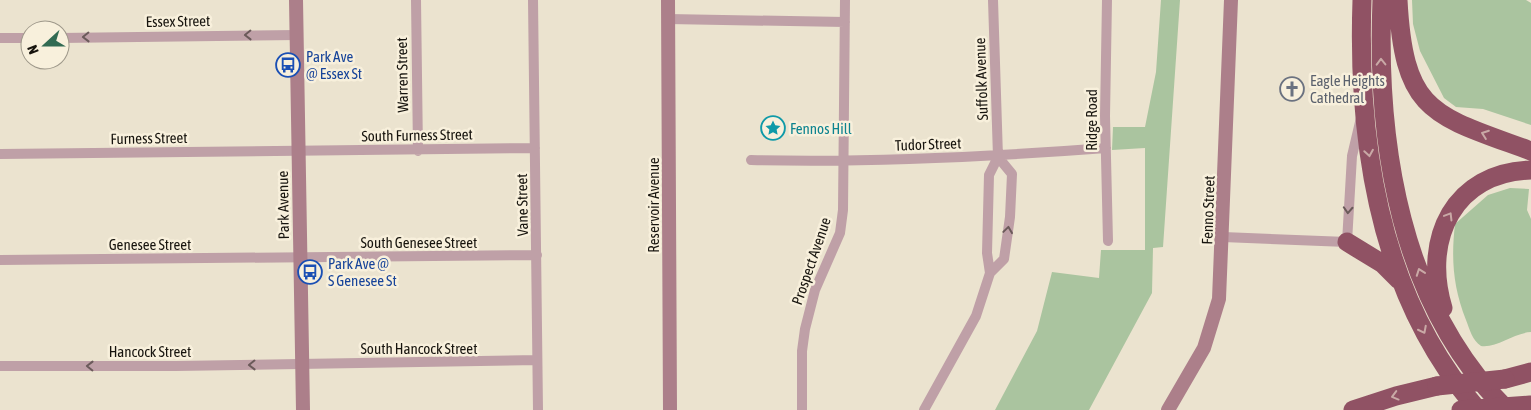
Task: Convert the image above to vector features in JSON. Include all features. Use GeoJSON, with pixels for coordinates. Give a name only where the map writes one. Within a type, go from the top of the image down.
{"type":"FeatureCollection","features":[{"type":"Feature","properties":{"kind":"highway"},"geometry":{"type":"LineString","coordinates":[[1362,0],[1361,62],[1364,110],[1369,156],[1380,212],[1403,285],[1418,320],[1434,351],[1455,382],[1478,410]]}},
{"type":"Feature","properties":{"kind":"highway"},"geometry":{"type":"LineString","coordinates":[[1382,0],[1381,68],[1383,107],[1399,203],[1412,249],[1428,295],[1445,330],[1465,362],[1507,410]]}},
{"type":"Feature","properties":{"kind":"highway"},"geometry":{"type":"LineString","coordinates":[[1398,0],[1405,62],[1411,80],[1426,102],[1454,122],[1531,151]]}},
{"type":"Feature","properties":{"kind":"highway"},"geometry":{"type":"LineString","coordinates":[[1465,362],[1447,321],[1438,290],[1436,260],[1440,234],[1456,205],[1480,183],[1504,173],[1531,170]]}},
{"type":"Feature","properties":{"kind":"highway"},"geometry":{"type":"LineString","coordinates":[[1347,242],[1383,264],[1403,285]]}},
{"type":"Feature","properties":{"kind":"highway"},"geometry":{"type":"LineString","coordinates":[[1505,379],[1531,372]]}},
{"type":"Feature","properties":{"kind":"highway"},"geometry":{"type":"LineString","coordinates":[[1353,410],[1396,396],[1437,386],[1531,378]]}},
{"type":"Feature","properties":{"kind":"highway"},"geometry":{"type":"LineString","coordinates":[[1461,410],[1530,404]]}},
{"type":"Feature","properties":{"kind":"highway"},"geometry":{"type":"LineString","coordinates":[[1511,410],[1530,404]]}},
{"type":"Feature","properties":{"kind":"street","name":"Park Avenue"},"geometry":{"type":"LineString","coordinates":[[296,0],[303,410]]}},
{"type":"Feature","properties":{"kind":"street","name":"Warren Street"},"geometry":{"type":"LineString","coordinates":[[416,0],[418,151]]}},
{"type":"Feature","properties":{"kind":"street","name":"Vane Street"},"geometry":{"type":"LineString","coordinates":[[533,0],[538,410]]}},
{"type":"Feature","properties":{"kind":"street","name":"Reservoir Avenue"},"geometry":{"type":"LineString","coordinates":[[668,0],[670,410]]}},
{"type":"Feature","properties":{"kind":"street","name":"Prospect Avenue"},"geometry":{"type":"LineString","coordinates":[[802,410],[802,351],[805,329],[815,290],[840,233],[844,210],[845,0]]}},
{"type":"Feature","properties":{"kind":"street","name":"Suffolk Avenue"},"geometry":{"type":"LineString","coordinates":[[924,410],[976,316],[990,273],[987,253],[989,175],[998,157],[993,0]]}},
{"type":"Feature","properties":{"kind":"street","name":"Ridge Road"},"geometry":{"type":"LineString","coordinates":[[1107,0],[1106,148],[1108,241]]}},
{"type":"Feature","properties":{"kind":"street","name":"Fenno Street"},"geometry":{"type":"LineString","coordinates":[[1168,410],[1200,356],[1213,323],[1221,282],[1231,0]]}},
{"type":"Feature","properties":{"kind":"street"},"geometry":{"type":"LineString","coordinates":[[668,19],[845,22]]}},
{"type":"Feature","properties":{"kind":"street","name":"Essex Street"},"geometry":{"type":"LineString","coordinates":[[70,38],[297,35]]}},
{"type":"Feature","properties":{"kind":"street"},"geometry":{"type":"LineString","coordinates":[[0,38],[20,38]]}},
{"type":"Feature","properties":{"kind":"street"},"geometry":{"type":"LineString","coordinates":[[1223,237],[1347,242],[1352,156],[1364,110]]}},
{"type":"Feature","properties":{"kind":"street","name":"South Furness Street"},"geometry":{"type":"LineString","coordinates":[[299,151],[418,151],[535,148]]}},
{"type":"Feature","properties":{"kind":"street","name":"Tudor Street"},"geometry":{"type":"LineString","coordinates":[[751,160],[844,162],[998,157],[1106,148]]}},
{"type":"Feature","properties":{"kind":"street","name":"Furness Street"},"geometry":{"type":"LineString","coordinates":[[0,154],[299,151]]}},
{"type":"Feature","properties":{"kind":"street","name":"Suffolk Avenue"},"geometry":{"type":"LineString","coordinates":[[990,273],[1004,259],[1010,217],[1012,174],[998,157]]}},
{"type":"Feature","properties":{"kind":"street","name":"South Genesee Street"},"geometry":{"type":"LineString","coordinates":[[300,257],[537,255]]}},
{"type":"Feature","properties":{"kind":"street","name":"Genesee Street"},"geometry":{"type":"LineString","coordinates":[[0,260],[300,257]]}},
{"type":"Feature","properties":{"kind":"street","name":"South Hancock Street"},"geometry":{"type":"LineString","coordinates":[[301,364],[537,360]]}},
{"type":"Feature","properties":{"kind":"street","name":"Hancock Street"},"geometry":{"type":"LineString","coordinates":[[0,366],[301,364]]}},
{"type":"Feature","properties":{"kind":"green space"},"geometry":{"type":"Polygon","coordinates":[[[1161,0],[1180,0],[1163,247],[1153,248],[1152,293],[1089,410],[995,410],[1037,331],[1052,272],[1099,278],[1101,250],[1145,250],[1145,148],[1112,150],[1113,127],[1145,127],[1156,72],[1161,0]]]}},
{"type":"Feature","properties":{"kind":"green space"},"geometry":{"type":"Polygon","coordinates":[[[1412,0],[1526,0],[1531,3],[1531,125],[1483,109],[1456,107],[1444,98],[1420,51],[1413,24],[1412,0]]]}},
{"type":"Feature","properties":{"kind":"green space"},"geometry":{"type":"Polygon","coordinates":[[[1510,188],[1529,189],[1527,210],[1531,219],[1531,332],[1493,345],[1481,346],[1475,341],[1458,296],[1453,261],[1455,224],[1488,195],[1510,188]]]}},
{"type":"Feature","properties":{"kind":"place","name":"Park Ave @ Essex St"},"geometry":{"type":"Point","coordinates":[288,65]}},
{"type":"Feature","properties":{"kind":"place","name":"Eagle Heights Cathedral"},"geometry":{"type":"Point","coordinates":[1292,89]}},
{"type":"Feature","properties":{"kind":"place","name":"Fennos Hill"},"geometry":{"type":"Point","coordinates":[773,128]}},
{"type":"Feature","properties":{"kind":"place","name":"Park Ave @ S Genesee St"},"geometry":{"type":"Point","coordinates":[310,272]}}]}
